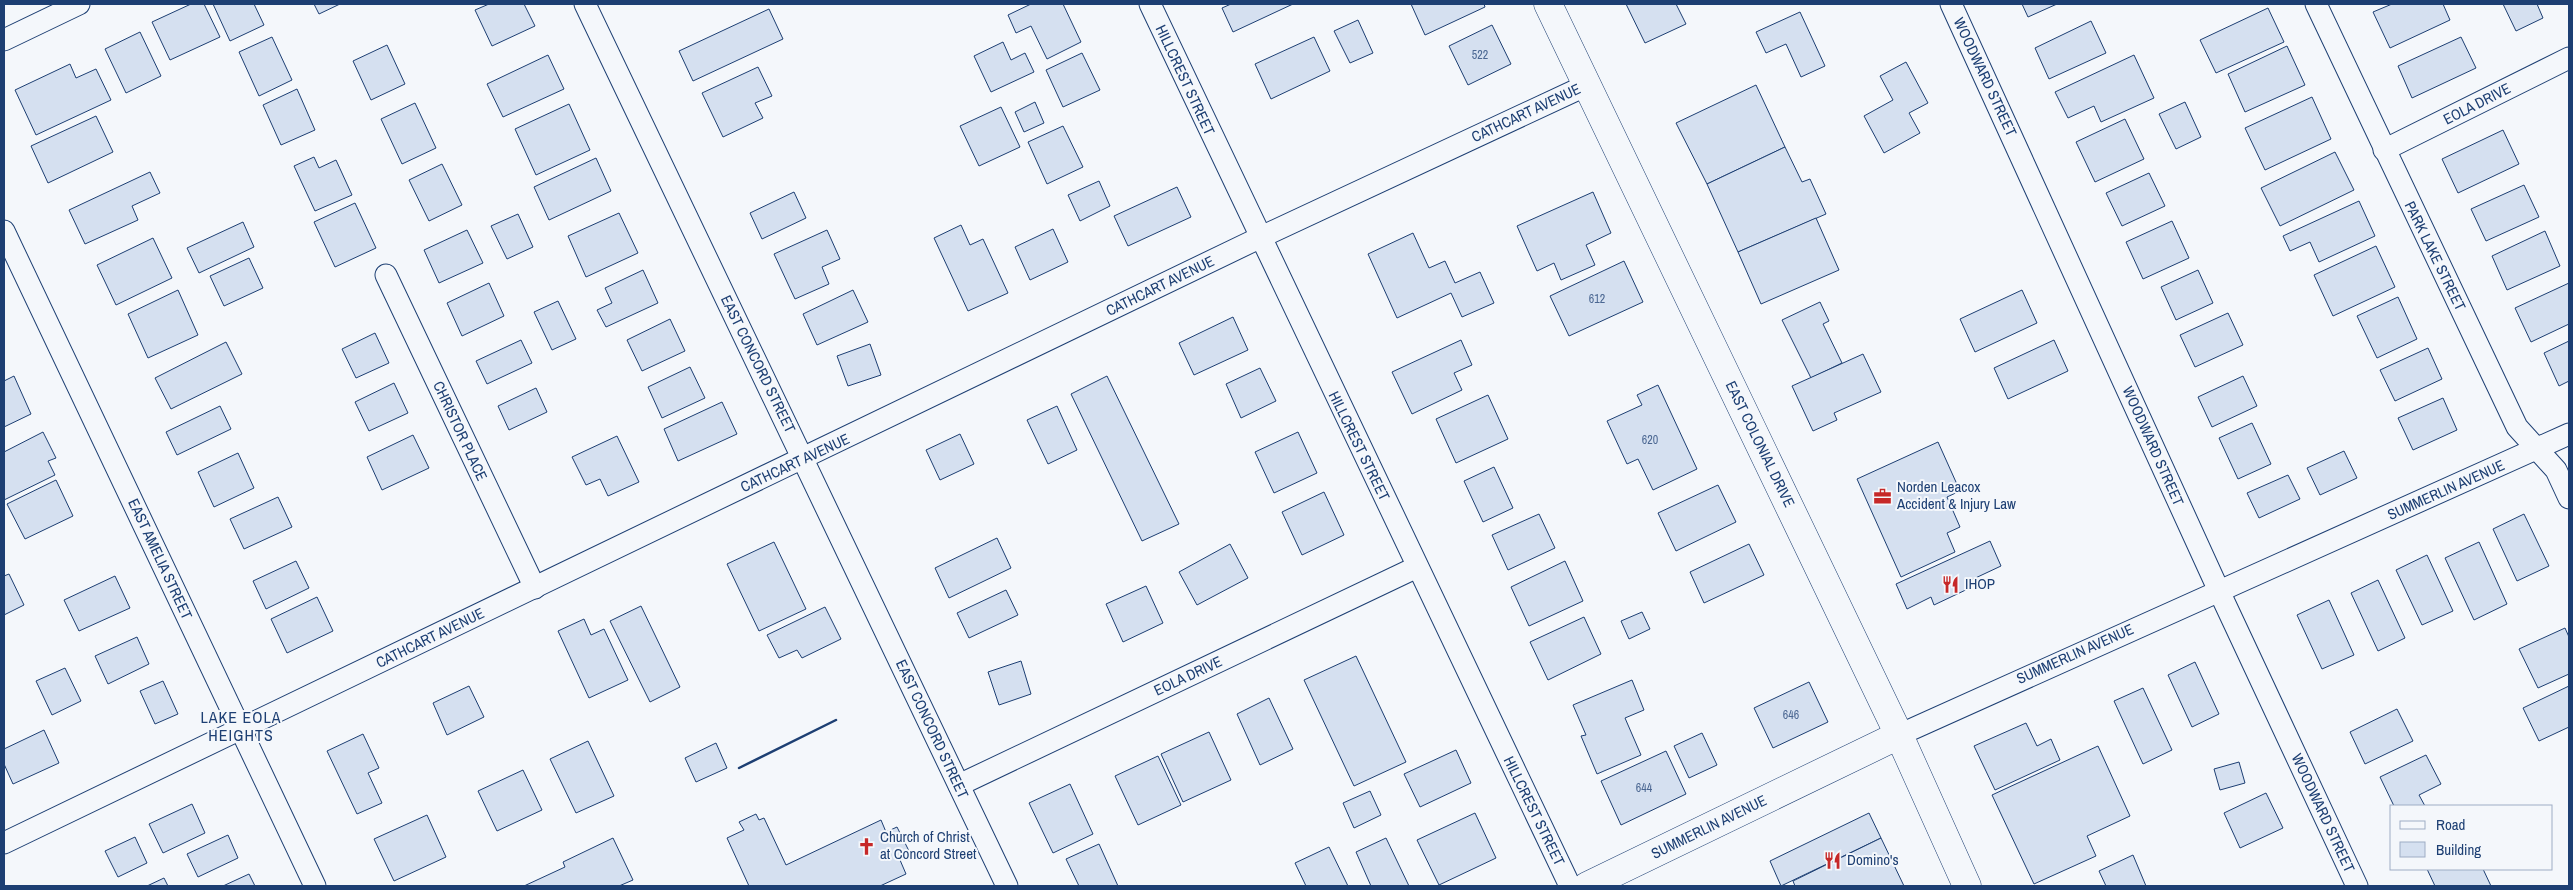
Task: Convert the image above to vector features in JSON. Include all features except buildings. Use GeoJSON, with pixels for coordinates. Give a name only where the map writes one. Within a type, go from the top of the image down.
{"type":"FeatureCollection","features":[{"type":"Feature","properties":{"kind":"main road","name":"EAST COLONIAL DRIVE"},"geometry":{"type":"LineString","coordinates":[[1548,4],[1899,735],[1967,886]]}},
{"type":"Feature","properties":{"kind":"main road","name":"SUMMERLIN AVENUE"},"geometry":{"type":"LineString","coordinates":[[1587,886],[1899,735]]}},
{"type":"Feature","properties":{"kind":"street"},"geometry":{"type":"LineString","coordinates":[[4,40],[79,4]]}},
{"type":"Feature","properties":{"kind":"street","name":"EAST CONCORD STREET"},"geometry":{"type":"LineString","coordinates":[[585,4],[1007,886]]}},
{"type":"Feature","properties":{"kind":"street","name":"HILLCREST STREET"},"geometry":{"type":"LineString","coordinates":[[1150,4],[1259,238],[1570,886]]}},
{"type":"Feature","properties":{"kind":"street","name":"WOODWARD STREET"},"geometry":{"type":"LineString","coordinates":[[1952,4],[2219,591],[2357,886]]}},
{"type":"Feature","properties":{"kind":"street","name":"PARK LAKE STREET"},"geometry":{"type":"LineString","coordinates":[[2316,4],[2517,427],[2556,470],[2569,498]]}},
{"type":"Feature","properties":{"kind":"street","name":"EOLA DRIVE"},"geometry":{"type":"LineString","coordinates":[[2384,150],[2569,58]]}},
{"type":"Feature","properties":{"kind":"street","name":"CATHCART AVENUE"},"geometry":{"type":"LineString","coordinates":[[4,843],[1259,238],[1587,84]]}},
{"type":"Feature","properties":{"kind":"street","name":"EAST AMELIA STREET"},"geometry":{"type":"LineString","coordinates":[[4,231],[316,886]]}},
{"type":"Feature","properties":{"kind":"street","name":"CHRISTOR PLACE"},"geometry":{"type":"LineString","coordinates":[[386,275],[534,588]]}},
{"type":"Feature","properties":{"kind":"street","name":"SUMMERLIN AVENUE"},"geometry":{"type":"LineString","coordinates":[[1899,735],[2569,434]]}},
{"type":"Feature","properties":{"kind":"street","name":"EOLA DRIVE"},"geometry":{"type":"LineString","coordinates":[[959,785],[1417,567]]}},
{"type":"Feature","properties":{"kind":"wall"},"geometry":{"type":"LineString","coordinates":[[739,768],[836,720]]}},
{"type":"Feature","properties":{"kind":"place","name":"Norden Leacox Accident & Injury Law"},"geometry":{"type":"Point","coordinates":[1883,496]}},
{"type":"Feature","properties":{"kind":"place","name":"IHOP"},"geometry":{"type":"Point","coordinates":[1951,584]}},
{"type":"Feature","properties":{"kind":"place","name":"Church of Christ at Concord Street"},"geometry":{"type":"Point","coordinates":[866,846]}},
{"type":"Feature","properties":{"kind":"place","name":"Domino's"},"geometry":{"type":"Point","coordinates":[1833,860]}},
{"type":"Feature","properties":{"kind":"district","name":"LAKE EOLA HEIGHTS"},"geometry":{"type":"Point","coordinates":[241,726]}}]}
